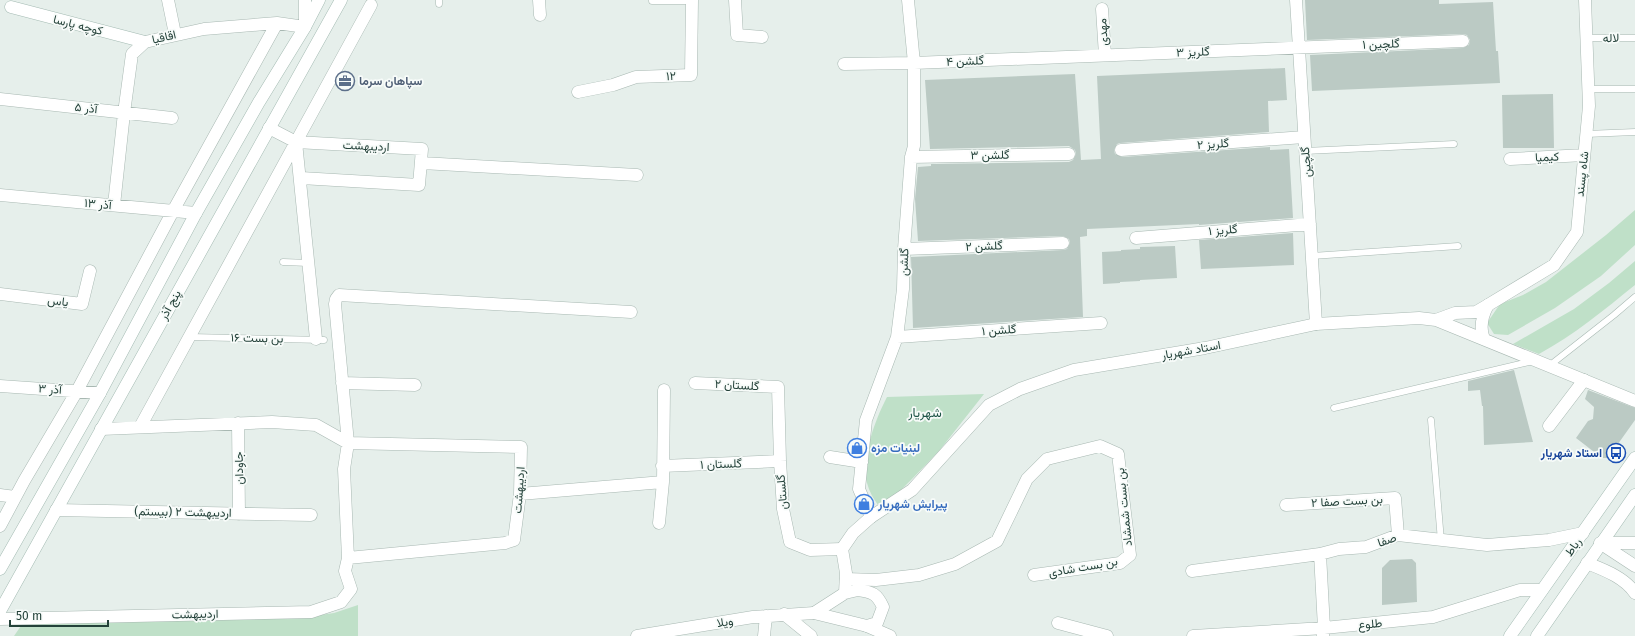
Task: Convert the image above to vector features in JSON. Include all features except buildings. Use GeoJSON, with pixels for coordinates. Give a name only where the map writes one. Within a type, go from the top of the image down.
{"type":"FeatureCollection","features":[{"type":"Feature","properties":{"kind":"street"},"geometry":{"type":"LineString","coordinates":[[168,0],[175,34]]}},
{"type":"Feature","properties":{"kind":"street"},"geometry":{"type":"LineString","coordinates":[[305,0],[305,27]]}},
{"type":"Feature","properties":{"kind":"street","name":"پنج آذر"},"geometry":{"type":"LineString","coordinates":[[0,569],[100,393],[196,212],[259,102],[305,27],[319,0]]}},
{"type":"Feature","properties":{"kind":"street","name":"پنج آذر"},"geometry":{"type":"LineString","coordinates":[[0,611],[341,0]]}},
{"type":"Feature","properties":{"kind":"street"},"geometry":{"type":"LineString","coordinates":[[539,0],[540,15]]}},
{"type":"Feature","properties":{"kind":"street","name":"۱۲"},"geometry":{"type":"LineString","coordinates":[[578,92],[613,85],[636,77],[691,75],[692,0]]}},
{"type":"Feature","properties":{"kind":"street"},"geometry":{"type":"LineString","coordinates":[[735,0],[737,35],[762,38]]}},
{"type":"Feature","properties":{"kind":"street","name":"گلشن"},"geometry":{"type":"LineString","coordinates":[[871,517],[859,489],[866,420],[897,337],[903,289],[904,249],[911,157],[914,146],[914,63],[908,0]]}},
{"type":"Feature","properties":{"kind":"street","name":"گلچین"},"geometry":{"type":"LineString","coordinates":[[1296,0],[1316,324]]}},
{"type":"Feature","properties":{"kind":"street","name":"شاه پسند"},"geometry":{"type":"LineString","coordinates":[[1436,320],[1455,313],[1476,312],[1554,265],[1577,232],[1589,106],[1585,0]]}},
{"type":"Feature","properties":{"kind":"street"},"geometry":{"type":"LineString","coordinates":[[140,427],[371,5]]}},
{"type":"Feature","properties":{"kind":"street","name":"کوچه پارسا"},"geometry":{"type":"LineString","coordinates":[[11,7],[144,42]]}},
{"type":"Feature","properties":{"kind":"street","name":"مهدی"},"geometry":{"type":"LineString","coordinates":[[1102,10],[1105,55]]}},
{"type":"Feature","properties":{"kind":"street"},"geometry":{"type":"LineString","coordinates":[[0,526],[15,497],[77,391],[173,211],[277,23]]}},
{"type":"Feature","properties":{"kind":"street","name":"اقاقیا"},"geometry":{"type":"LineString","coordinates":[[114,205],[132,54],[144,42],[175,34],[204,29],[277,23],[305,27]]}},
{"type":"Feature","properties":{"kind":"street","name":"گلچین ۱"},"geometry":{"type":"LineString","coordinates":[[1299,47],[1462,42]]}},
{"type":"Feature","properties":{"kind":"street","name":"گلریز ۳"},"geometry":{"type":"LineString","coordinates":[[1087,56],[1299,47]]}},
{"type":"Feature","properties":{"kind":"street","name":"گلشن ۴"},"geometry":{"type":"LineString","coordinates":[[844,64],[914,63],[1087,56]]}},
{"type":"Feature","properties":{"kind":"street","name":"آذر ۵"},"geometry":{"type":"LineString","coordinates":[[0,99],[172,118]]}},
{"type":"Feature","properties":{"kind":"street"},"geometry":{"type":"LineString","coordinates":[[259,102],[278,112]]}},
{"type":"Feature","properties":{"kind":"street"},"geometry":{"type":"LineString","coordinates":[[269,128],[296,142]]}},
{"type":"Feature","properties":{"kind":"street","name":"گلریز ۲"},"geometry":{"type":"LineString","coordinates":[[1122,150],[1304,138]]}},
{"type":"Feature","properties":{"kind":"street"},"geometry":{"type":"LineString","coordinates":[[237,141],[256,153]]}},
{"type":"Feature","properties":{"kind":"street"},"geometry":{"type":"LineString","coordinates":[[296,142],[309,263],[320,340]]}},
{"type":"Feature","properties":{"kind":"street","name":"اردیبهشت"},"geometry":{"type":"LineString","coordinates":[[296,142],[422,149],[422,163]]}},
{"type":"Feature","properties":{"kind":"street","name":"گلشن ۳"},"geometry":{"type":"LineString","coordinates":[[911,157],[1069,154]]}},
{"type":"Feature","properties":{"kind":"street","name":"کیمیا"},"geometry":{"type":"LineString","coordinates":[[1510,159],[1584,155]]}},
{"type":"Feature","properties":{"kind":"street"},"geometry":{"type":"LineString","coordinates":[[301,178],[419,185],[422,163],[637,175]]}},
{"type":"Feature","properties":{"kind":"street","name":"۱۳ آذر"},"geometry":{"type":"LineString","coordinates":[[0,194],[196,212]]}},
{"type":"Feature","properties":{"kind":"street","name":"گلریز ۱"},"geometry":{"type":"LineString","coordinates":[[1136,238],[1310,224]]}},
{"type":"Feature","properties":{"kind":"street","name":"گلشن ۲"},"geometry":{"type":"LineString","coordinates":[[904,249],[1063,243]]}},
{"type":"Feature","properties":{"kind":"street","name":"یاس"},"geometry":{"type":"LineString","coordinates":[[0,294],[82,304],[90,271]]}},
{"type":"Feature","properties":{"kind":"street"},"geometry":{"type":"LineString","coordinates":[[348,443],[335,304],[338,295],[631,312]]}},
{"type":"Feature","properties":{"kind":"street"},"geometry":{"type":"LineString","coordinates":[[1484,339],[1480,331],[1484,312],[1488,305]]}},
{"type":"Feature","properties":{"kind":"street","name":"استاد شهریار"},"geometry":{"type":"LineString","coordinates":[[842,549],[853,533],[871,517],[912,490],[989,405],[1020,389],[1074,370],[1205,348],[1316,324],[1419,318],[1436,320],[1635,401]]}},
{"type":"Feature","properties":{"kind":"street","name":"گلشن ۱"},"geometry":{"type":"LineString","coordinates":[[897,337],[1101,323]]}},
{"type":"Feature","properties":{"kind":"street"},"geometry":{"type":"LineString","coordinates":[[1549,426],[1584,380]]}},
{"type":"Feature","properties":{"kind":"street"},"geometry":{"type":"LineString","coordinates":[[342,383],[415,385]]}},
{"type":"Feature","properties":{"kind":"street","name":"گلستان ۲"},"geometry":{"type":"LineString","coordinates":[[695,383],[778,387]]}},
{"type":"Feature","properties":{"kind":"street","name":"آذر ۳"},"geometry":{"type":"LineString","coordinates":[[0,386],[100,393]]}},
{"type":"Feature","properties":{"kind":"street","name":"گلستان"},"geometry":{"type":"LineString","coordinates":[[778,387],[783,509],[790,542],[810,550],[842,549]]}},
{"type":"Feature","properties":{"kind":"street"},"geometry":{"type":"LineString","coordinates":[[659,523],[663,482],[664,390]]}},
{"type":"Feature","properties":{"kind":"street","name":"اردیبهشت"},"geometry":{"type":"LineString","coordinates":[[101,429],[272,422],[316,425],[348,443],[521,447],[520,494],[514,540],[504,543],[348,558]]}},
{"type":"Feature","properties":{"kind":"street","name":"جاودان"},"geometry":{"type":"LineString","coordinates":[[238,423],[239,514]]}},
{"type":"Feature","properties":{"kind":"street","name":"اردیبهشت"},"geometry":{"type":"LineString","coordinates":[[0,619],[311,612],[341,602],[351,589],[345,571],[348,558],[344,469],[348,443]]}},
{"type":"Feature","properties":{"kind":"street","name":"بن بست شمشاد"},"geometry":{"type":"LineString","coordinates":[[846,579],[876,580],[919,575],[955,564],[981,551],[997,541],[1027,479],[1047,459],[1100,446],[1118,454],[1130,555]]}},
{"type":"Feature","properties":{"kind":"street"},"geometry":{"type":"LineString","coordinates":[[830,457],[862,462]]}},
{"type":"Feature","properties":{"kind":"street","name":"رباط"},"geometry":{"type":"LineString","coordinates":[[1510,636],[1635,458]]}},
{"type":"Feature","properties":{"kind":"street","name":"گلستان ۱"},"geometry":{"type":"LineString","coordinates":[[662,466],[780,461]]}},
{"type":"Feature","properties":{"kind":"street"},"geometry":{"type":"LineString","coordinates":[[520,494],[663,482]]}},
{"type":"Feature","properties":{"kind":"street"},"geometry":{"type":"LineString","coordinates":[[0,495],[15,497]]}},
{"type":"Feature","properties":{"kind":"street","name":"رباط"},"geometry":{"type":"LineString","coordinates":[[1538,636],[1600,543],[1635,495]]}},
{"type":"Feature","properties":{"kind":"street","name":"بن بست صفا ۲"},"geometry":{"type":"LineString","coordinates":[[1286,505],[1395,498],[1398,535]]}},
{"type":"Feature","properties":{"kind":"street","name":"اردیبهشت ۲ (بیستم)"},"geometry":{"type":"LineString","coordinates":[[56,510],[311,515]]}},
{"type":"Feature","properties":{"kind":"street","name":"صفا"},"geometry":{"type":"LineString","coordinates":[[1192,571],[1320,554],[1339,549],[1366,547],[1398,535],[1487,545],[1549,540],[1583,533]]}},
{"type":"Feature","properties":{"kind":"street"},"geometry":{"type":"LineString","coordinates":[[1600,543],[1635,543]]}},
{"type":"Feature","properties":{"kind":"street"},"geometry":{"type":"LineString","coordinates":[[1600,543],[1635,566]]}},
{"type":"Feature","properties":{"kind":"street"},"geometry":{"type":"LineString","coordinates":[[842,549],[846,579],[845,592]]}},
{"type":"Feature","properties":{"kind":"street"},"geometry":{"type":"LineString","coordinates":[[1320,554],[1324,632]]}},
{"type":"Feature","properties":{"kind":"street","name":"بن بست شادی"},"geometry":{"type":"LineString","coordinates":[[1034,575],[1120,563],[1130,555]]}},
{"type":"Feature","properties":{"kind":"street"},"geometry":{"type":"LineString","coordinates":[[1587,562],[1611,573],[1630,586],[1635,593]]}},
{"type":"Feature","properties":{"kind":"street"},"geometry":{"type":"LineString","coordinates":[[814,613],[845,592],[858,590],[870,591],[879,598],[884,607],[876,623],[867,626]]}},
{"type":"Feature","properties":{"kind":"street","name":"طلوع"},"geometry":{"type":"LineString","coordinates":[[1193,636],[1324,632],[1433,618],[1520,590],[1542,590]]}},
{"type":"Feature","properties":{"kind":"street","name":"ویلا"},"geometry":{"type":"LineString","coordinates":[[637,636],[784,614],[814,613],[867,626]]}},
{"type":"Feature","properties":{"kind":"street"},"geometry":{"type":"LineString","coordinates":[[784,614],[811,636]]}},
{"type":"Feature","properties":{"kind":"street"},"geometry":{"type":"LineString","coordinates":[[764,636],[766,616]]}},
{"type":"Feature","properties":{"kind":"street"},"geometry":{"type":"LineString","coordinates":[[1058,622],[1106,636]]}},
{"type":"Feature","properties":{"kind":"street"},"geometry":{"type":"LineString","coordinates":[[867,626],[890,636]]}},
{"type":"Feature","properties":{"kind":"lane"},"geometry":{"type":"LineString","coordinates":[[652,1],[692,0]]}},
{"type":"Feature","properties":{"kind":"lane","name":"لاله"},"geometry":{"type":"LineString","coordinates":[[1587,38],[1635,38]]}},
{"type":"Feature","properties":{"kind":"lane"},"geometry":{"type":"LineString","coordinates":[[1588,89],[1635,89]]}},
{"type":"Feature","properties":{"kind":"lane"},"geometry":{"type":"LineString","coordinates":[[1586,134],[1635,132]]}},
{"type":"Feature","properties":{"kind":"lane"},"geometry":{"type":"LineString","coordinates":[[1305,151],[1454,144]]}},
{"type":"Feature","properties":{"kind":"lane"},"geometry":{"type":"LineString","coordinates":[[1312,256],[1458,246]]}},
{"type":"Feature","properties":{"kind":"lane"},"geometry":{"type":"LineString","coordinates":[[283,262],[309,263]]}},
{"type":"Feature","properties":{"kind":"lane"},"geometry":{"type":"LineString","coordinates":[[1549,366],[1635,297]]}},
{"type":"Feature","properties":{"kind":"lane","name":"بن بست ۱۶"},"geometry":{"type":"LineString","coordinates":[[190,337],[320,340]]}},
{"type":"Feature","properties":{"kind":"lane"},"geometry":{"type":"LineString","coordinates":[[1334,408],[1536,360]]}},
{"type":"Feature","properties":{"kind":"lane"},"geometry":{"type":"LineString","coordinates":[[1431,420],[1441,541]]}},
{"type":"Feature","properties":{"kind":"green space"},"geometry":{"type":"Polygon","coordinates":[[[1635,210],[1635,245],[1601,276],[1555,308],[1508,335],[1494,334],[1487,323],[1500,304],[1523,295],[1546,282],[1635,210]]]}},
{"type":"Feature","properties":{"kind":"green space"},"geometry":{"type":"Polygon","coordinates":[[[1635,261],[1635,285],[1564,339],[1539,354],[1513,344],[1574,309],[1609,283],[1635,261]]]}},
{"type":"Feature","properties":{"kind":"green space"},"geometry":{"type":"Polygon","coordinates":[[[984,394],[939,451],[895,496],[878,505],[871,494],[867,483],[866,462],[870,439],[887,397],[984,394]]]}},
{"type":"Feature","properties":{"kind":"green space"},"geometry":{"type":"Polygon","coordinates":[[[358,605],[358,636],[14,636],[25,620],[306,617],[334,613],[358,605]]]}},
{"type":"Feature","properties":{"kind":"place","name":"سپاهان سرما"},"geometry":{"type":"Point","coordinates":[345,81]}},
{"type":"Feature","properties":{"kind":"place","name":"لبنیات مزه"},"geometry":{"type":"Point","coordinates":[857,448]}},
{"type":"Feature","properties":{"kind":"place","name":"استاد شهریار"},"geometry":{"type":"Point","coordinates":[1616,453]}},
{"type":"Feature","properties":{"kind":"place","name":"پیرایش شهریار"},"geometry":{"type":"Point","coordinates":[864,504]}},
{"type":"Feature","properties":{"kind":"district","name":"شهریار"},"geometry":{"type":"Point","coordinates":[925,412]}}]}
